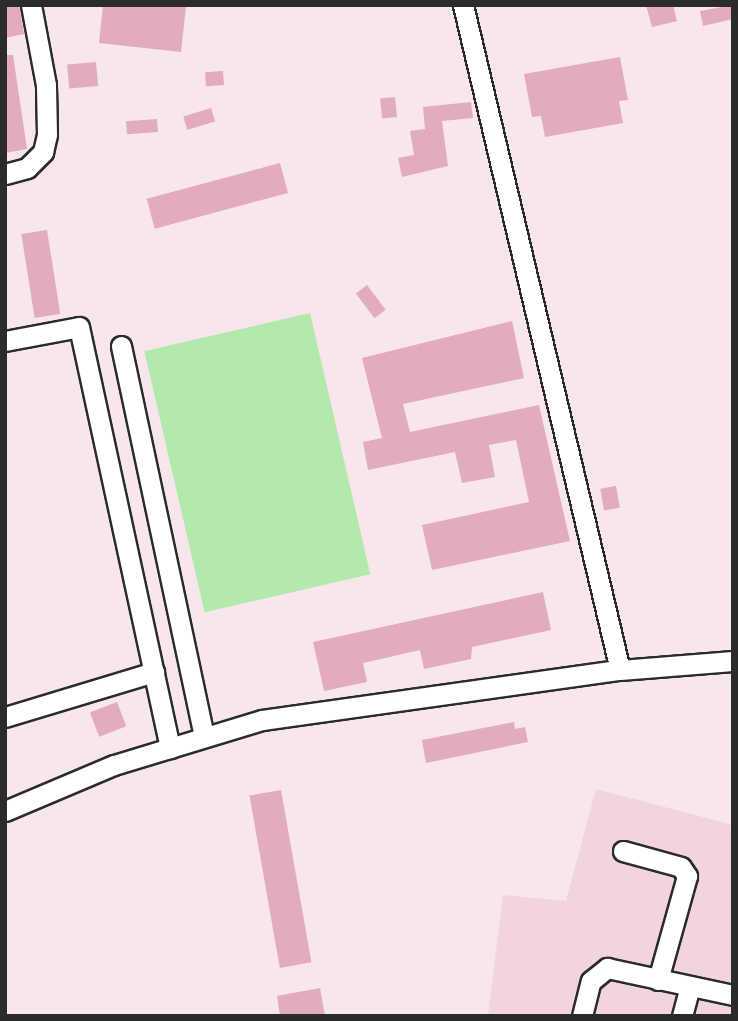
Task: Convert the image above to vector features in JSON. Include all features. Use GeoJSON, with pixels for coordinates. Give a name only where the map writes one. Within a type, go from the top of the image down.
{"type":"FeatureCollection","features":[{"type":"Feature","properties":{"kind":"street"},"geometry":{"type":"LineString","coordinates":[[5,174],[27,168],[43,152],[47,134],[46,85],[32,5]]}},
{"type":"Feature","properties":{"kind":"street"},"geometry":{"type":"LineString","coordinates":[[463,5],[620,670]]}},
{"type":"Feature","properties":{"kind":"street"},"geometry":{"type":"LineString","coordinates":[[5,341],[79,327],[170,748]]}},
{"type":"Feature","properties":{"kind":"street"},"geometry":{"type":"LineString","coordinates":[[121,346],[204,736]]}},
{"type":"Feature","properties":{"kind":"street"},"geometry":{"type":"LineString","coordinates":[[5,811],[114,765],[262,720],[620,670],[728,660]]}},
{"type":"Feature","properties":{"kind":"street"},"geometry":{"type":"LineString","coordinates":[[5,716],[154,672]]}},
{"type":"Feature","properties":{"kind":"street"},"geometry":{"type":"LineString","coordinates":[[623,850],[681,867],[687,876],[658,979]]}},
{"type":"Feature","properties":{"kind":"street"},"geometry":{"type":"LineString","coordinates":[[582,1016],[591,981],[600,970],[733,995]]}},
{"type":"Feature","properties":{"kind":"street"},"geometry":{"type":"LineString","coordinates":[[682,1016],[690,987]]}},
{"type":"Feature","properties":{"kind":"shaded area"},"geometry":{"type":"Polygon","coordinates":[[[596,789],[733,825],[733,1016],[488,1016],[503,895],[566,901],[596,789]]]}},
{"type":"Feature","properties":{"kind":"green space"},"geometry":{"type":"Polygon","coordinates":[[[310,313],[370,574],[205,612],[144,351],[310,313]]]}},
{"type":"Feature","properties":{"kind":"building"},"geometry":{"type":"Polygon","coordinates":[[[5,5],[19,5],[24,34],[5,38],[5,5]]]}},
{"type":"Feature","properties":{"kind":"building"},"geometry":{"type":"Polygon","coordinates":[[[103,5],[186,6],[181,52],[99,43],[103,5]]]}},
{"type":"Feature","properties":{"kind":"building"},"geometry":{"type":"Polygon","coordinates":[[[646,5],[673,5],[677,21],[652,27],[646,5]]]}},
{"type":"Feature","properties":{"kind":"building"},"geometry":{"type":"Polygon","coordinates":[[[733,5],[733,19],[703,26],[700,11],[733,5]]]}},
{"type":"Feature","properties":{"kind":"building"},"geometry":{"type":"Polygon","coordinates":[[[5,55],[13,55],[27,149],[5,153],[5,55]]]}},
{"type":"Feature","properties":{"kind":"building"},"geometry":{"type":"Polygon","coordinates":[[[620,57],[628,100],[619,101],[623,123],[545,137],[541,116],[532,117],[524,74],[620,57]]]}},
{"type":"Feature","properties":{"kind":"building"},"geometry":{"type":"Polygon","coordinates":[[[96,62],[98,86],[69,88],[67,65],[96,62]]]}},
{"type":"Feature","properties":{"kind":"building"},"geometry":{"type":"Polygon","coordinates":[[[223,71],[224,85],[206,86],[205,72],[223,71]]]}},
{"type":"Feature","properties":{"kind":"building"},"geometry":{"type":"Polygon","coordinates":[[[395,97],[397,117],[382,118],[380,99],[395,97]]]}},
{"type":"Feature","properties":{"kind":"building"},"geometry":{"type":"Polygon","coordinates":[[[471,102],[473,118],[442,121],[448,166],[402,177],[398,158],[414,155],[410,131],[425,129],[423,107],[471,102]]]}},
{"type":"Feature","properties":{"kind":"building"},"geometry":{"type":"Polygon","coordinates":[[[211,108],[215,121],[187,130],[183,116],[211,108]]]}},
{"type":"Feature","properties":{"kind":"building"},"geometry":{"type":"Polygon","coordinates":[[[157,119],[158,132],[127,134],[126,121],[157,119]]]}},
{"type":"Feature","properties":{"kind":"building"},"geometry":{"type":"Polygon","coordinates":[[[280,163],[288,193],[155,229],[147,199],[280,163]]]}},
{"type":"Feature","properties":{"kind":"building"},"geometry":{"type":"Polygon","coordinates":[[[47,230],[60,314],[35,318],[21,234],[47,230]]]}},
{"type":"Feature","properties":{"kind":"building"},"geometry":{"type":"Polygon","coordinates":[[[367,285],[386,310],[374,318],[356,293],[367,285]]]}},
{"type":"Feature","properties":{"kind":"building"},"geometry":{"type":"Polygon","coordinates":[[[512,321],[524,378],[403,404],[410,432],[539,405],[570,541],[432,570],[422,525],[529,502],[516,440],[489,445],[495,477],[462,483],[455,452],[368,470],[363,442],[382,438],[362,358],[512,321]]]}},
{"type":"Feature","properties":{"kind":"building"},"geometry":{"type":"Polygon","coordinates":[[[616,486],[620,508],[604,510],[600,489],[616,486]]]}},
{"type":"Feature","properties":{"kind":"building"},"geometry":{"type":"Polygon","coordinates":[[[543,592],[551,630],[472,647],[471,659],[424,669],[420,650],[363,663],[367,682],[324,691],[313,642],[543,592]]]}},
{"type":"Feature","properties":{"kind":"building"},"geometry":{"type":"Polygon","coordinates":[[[117,702],[126,726],[99,737],[90,712],[117,702]]]}},
{"type":"Feature","properties":{"kind":"building"},"geometry":{"type":"Polygon","coordinates":[[[514,722],[515,729],[525,727],[528,742],[426,763],[422,740],[514,722]]]}},
{"type":"Feature","properties":{"kind":"building"},"geometry":{"type":"Polygon","coordinates":[[[281,790],[311,962],[280,968],[249,796],[281,790]]]}},
{"type":"Feature","properties":{"kind":"building"},"geometry":{"type":"Polygon","coordinates":[[[320,988],[325,1016],[280,1016],[277,996],[320,988]]]}}]}
